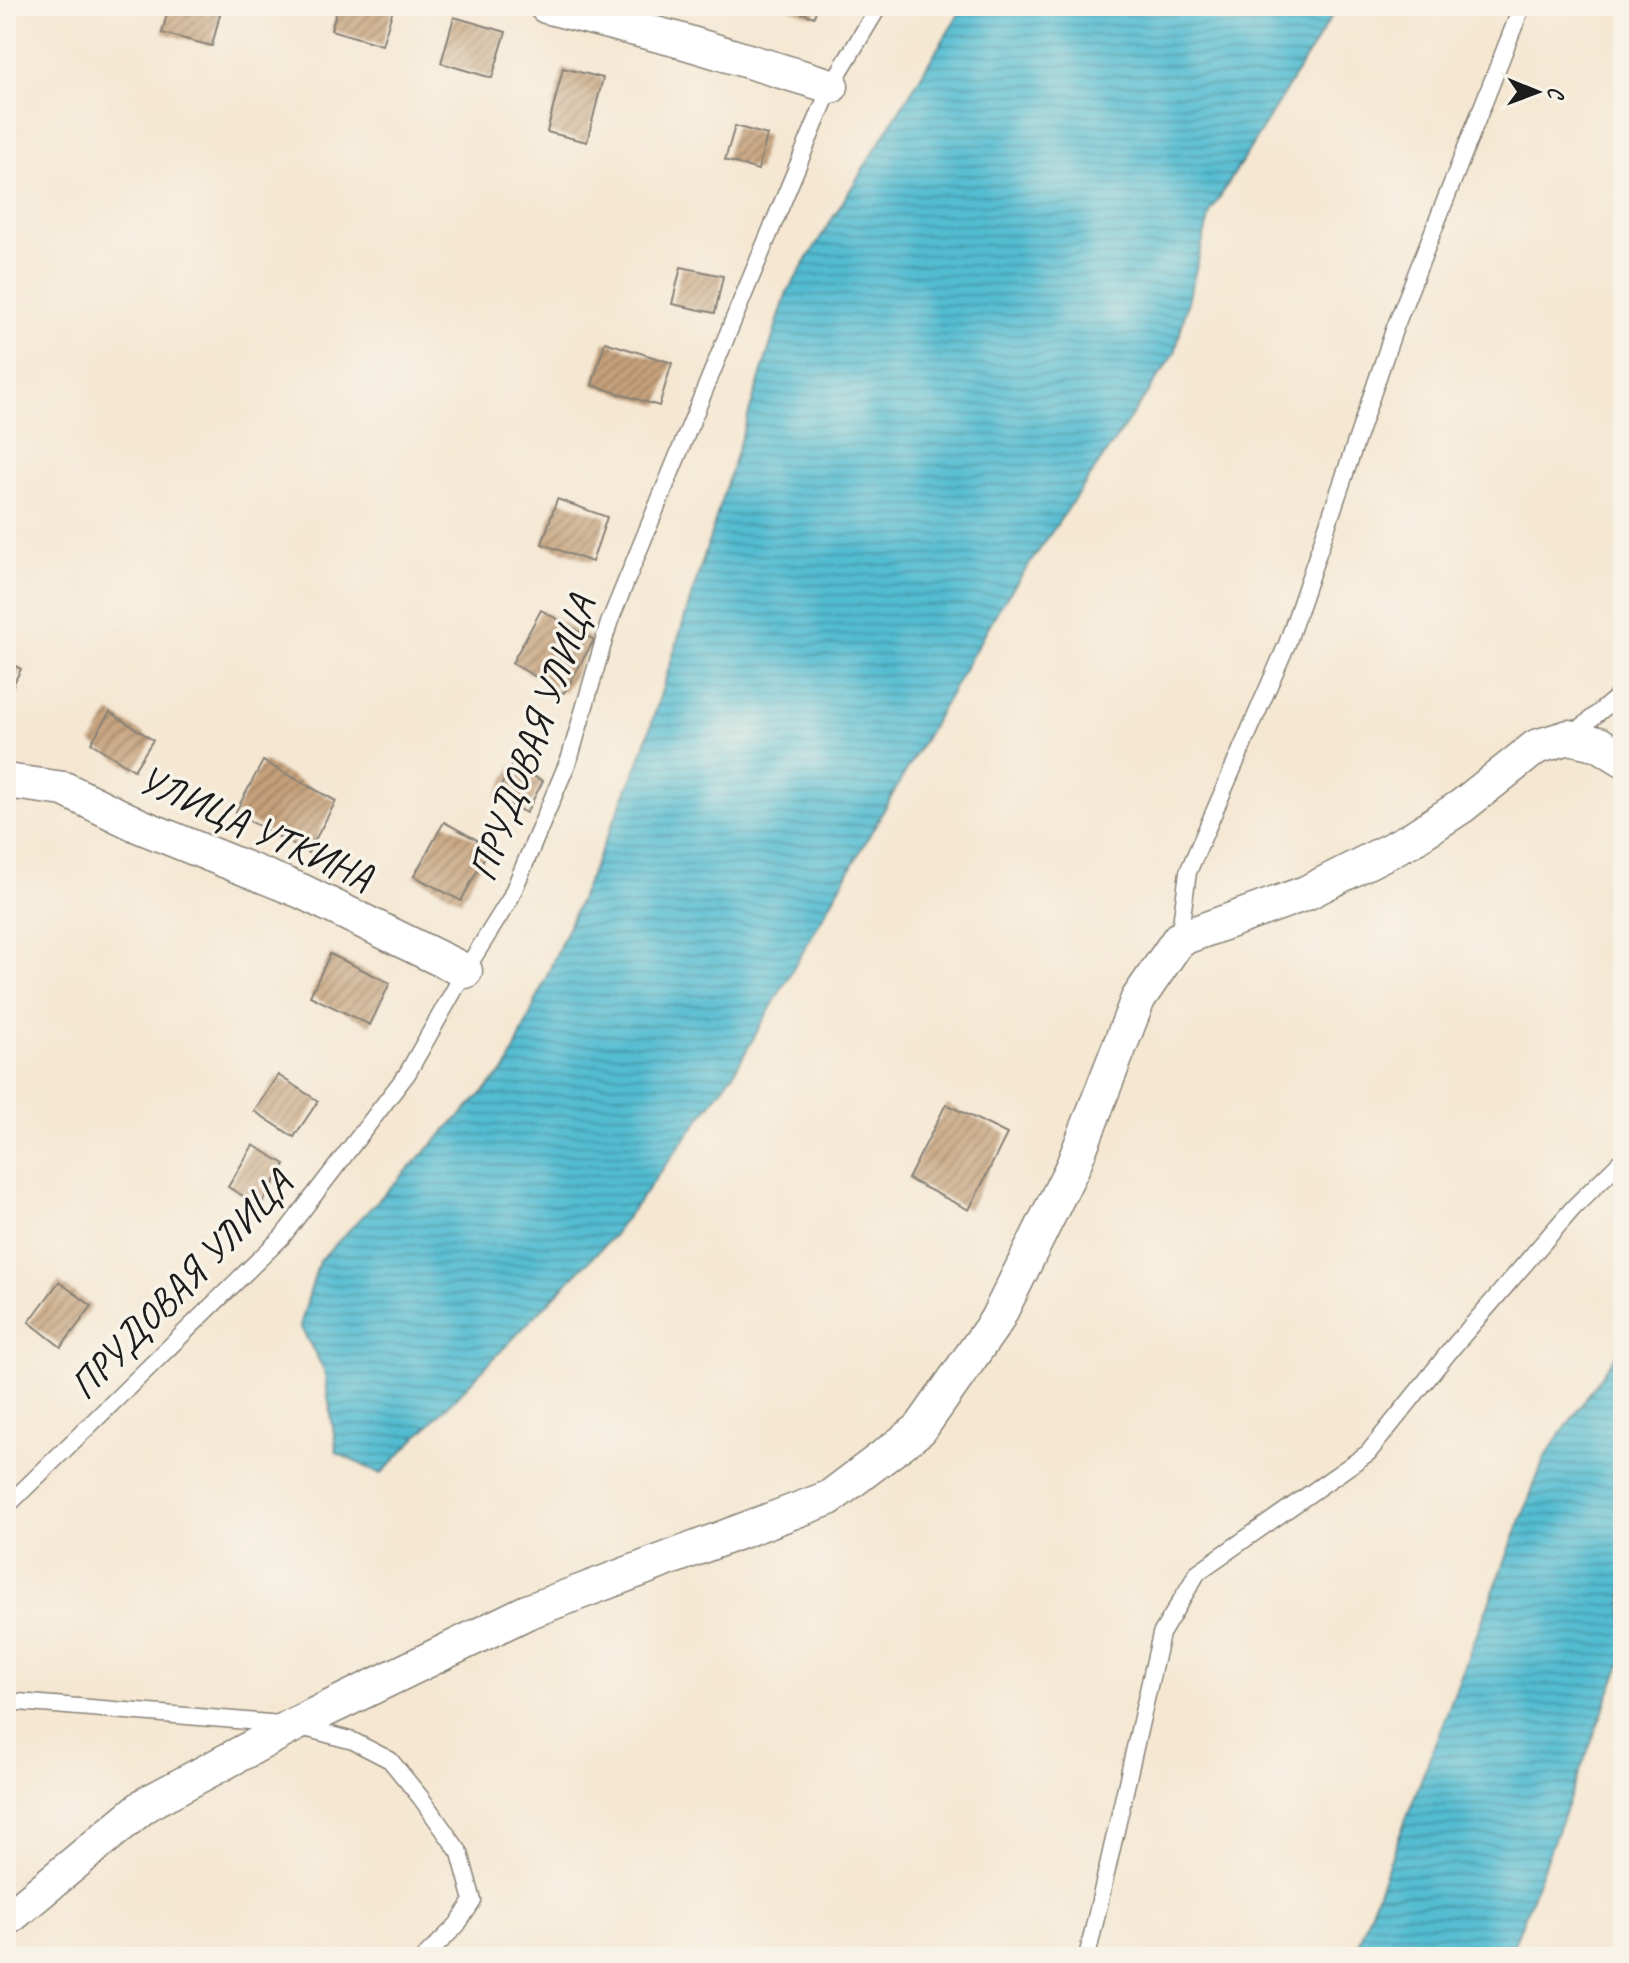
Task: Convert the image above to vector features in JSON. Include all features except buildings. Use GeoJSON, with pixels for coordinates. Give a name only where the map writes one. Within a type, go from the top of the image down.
{"type":"FeatureCollection","features":[{"type":"Feature","properties":{"kind":"street"},"geometry":{"type":"LineString","coordinates":[[546,6],[675,39],[831,86]]}},
{"type":"Feature","properties":{"kind":"street"},"geometry":{"type":"LineString","coordinates":[[6,1920],[146,1804],[294,1725],[527,1612],[829,1498],[920,1429],[996,1321],[1073,1166],[1138,999],[1179,939],[1306,893],[1397,846],[1462,806],[1536,747],[1569,737],[1599,744],[1623,759]]}},
{"type":"Feature","properties":{"kind":"street","name":"УЛИЦА УТКИНА"},"geometry":{"type":"LineString","coordinates":[[6,781],[64,789],[140,826],[301,891],[465,971]]}},
{"type":"Feature","properties":{"kind":"lane","name":"ПРУДОВАЯ УЛИЦА"},"geometry":{"type":"LineString","coordinates":[[6,1507],[282,1237],[407,1074],[510,899],[564,771],[609,623],[831,86],[879,6]]}},
{"type":"Feature","properties":{"kind":"lane"},"geometry":{"type":"LineString","coordinates":[[1179,939],[1188,872],[1287,644],[1394,330],[1522,6]]}},
{"type":"Feature","properties":{"kind":"lane"},"geometry":{"type":"LineString","coordinates":[[1569,737],[1623,692]]}},
{"type":"Feature","properties":{"kind":"lane"},"geometry":{"type":"LineString","coordinates":[[1087,1957],[1161,1634],[1198,1572],[1368,1453],[1574,1207],[1623,1159]]}},
{"type":"Feature","properties":{"kind":"lane"},"geometry":{"type":"LineString","coordinates":[[6,1701],[294,1725],[353,1741],[390,1760],[460,1853],[473,1901],[457,1925],[425,1957]]}},
{"type":"Feature","properties":{"kind":"water"},"geometry":{"type":"Polygon","coordinates":[[[964,6],[1338,6],[1210,213],[1175,353],[998,610],[733,1074],[612,1237],[381,1474],[337,1453],[324,1370],[300,1326],[319,1261],[507,1068],[640,760],[787,292],[964,6]]]}},
{"type":"Feature","properties":{"kind":"water"},"geometry":{"type":"Polygon","coordinates":[[[1623,1345],[1623,1659],[1509,1957],[1353,1957],[1545,1457],[1623,1345]]]}}]}
